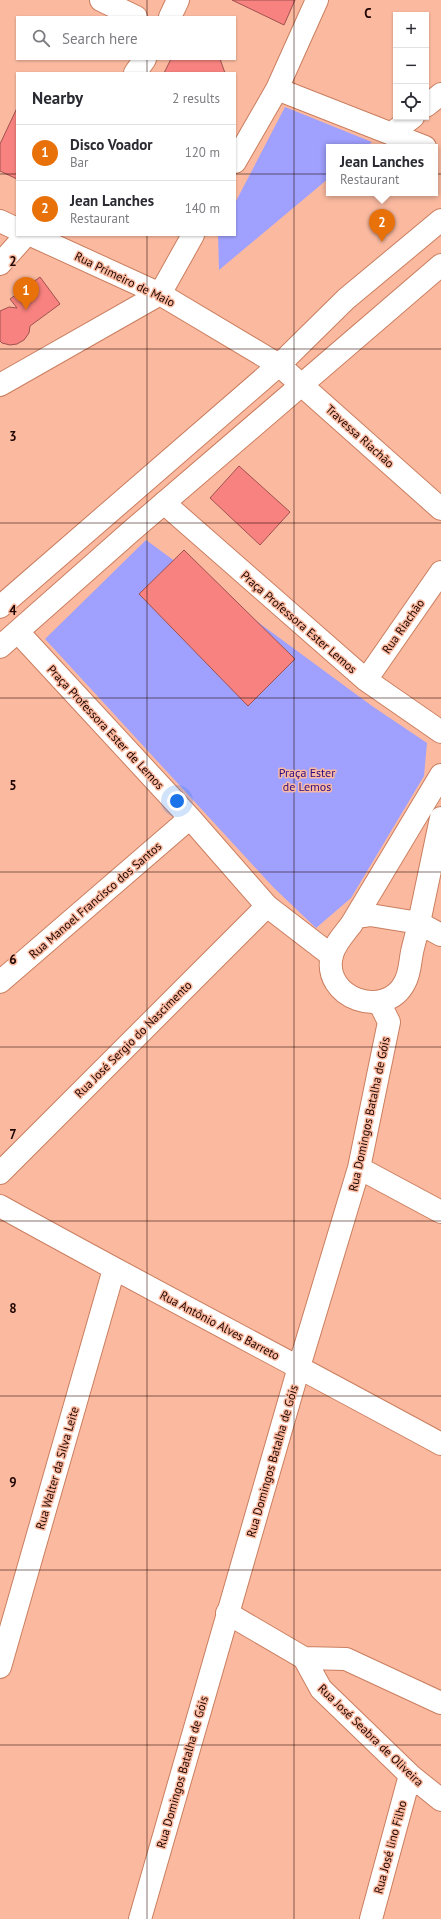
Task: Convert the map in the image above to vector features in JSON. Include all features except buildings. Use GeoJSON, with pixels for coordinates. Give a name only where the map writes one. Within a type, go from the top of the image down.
{"type":"FeatureCollection","features":[{"type":"Feature","properties":{"kind":"street"},"geometry":{"type":"LineString","coordinates":[[101,0],[134,16]]}},
{"type":"Feature","properties":{"kind":"street"},"geometry":{"type":"LineString","coordinates":[[170,16],[178,0]]}},
{"type":"Feature","properties":{"kind":"street"},"geometry":{"type":"LineString","coordinates":[[236,160],[277,89],[317,0]]}},
{"type":"Feature","properties":{"kind":"street"},"geometry":{"type":"LineString","coordinates":[[136,72],[143,60]]}},
{"type":"Feature","properties":{"kind":"street"},"geometry":{"type":"LineString","coordinates":[[277,89],[418,144]]}},
{"type":"Feature","properties":{"kind":"street"},"geometry":{"type":"LineString","coordinates":[[429,104],[441,94]]}},
{"type":"Feature","properties":{"kind":"street"},"geometry":{"type":"LineString","coordinates":[[392,133],[408,120]]}},
{"type":"Feature","properties":{"kind":"street"},"geometry":{"type":"LineString","coordinates":[[0,607],[279,365],[346,299],[441,220]]}},
{"type":"Feature","properties":{"kind":"street"},"geometry":{"type":"LineString","coordinates":[[0,221],[16,229]]}},
{"type":"Feature","properties":{"kind":"street"},"geometry":{"type":"LineString","coordinates":[[0,264],[25,236]]}},
{"type":"Feature","properties":{"kind":"street","name":"Rua Primeiro de Maio"},"geometry":{"type":"LineString","coordinates":[[33,236],[160,294],[279,365]]}},
{"type":"Feature","properties":{"kind":"street"},"geometry":{"type":"LineString","coordinates":[[0,385],[160,294],[192,236]]}},
{"type":"Feature","properties":{"kind":"street"},"geometry":{"type":"LineString","coordinates":[[0,647],[164,503],[441,265]]}},
{"type":"Feature","properties":{"kind":"street","name":"Travessa Riachão"},"geometry":{"type":"LineString","coordinates":[[279,365],[441,509]]}},
{"type":"Feature","properties":{"kind":"street","name":"Praça Professora Ester Lemos"},"geometry":{"type":"LineString","coordinates":[[164,503],[366,680],[441,732]]}},
{"type":"Feature","properties":{"kind":"street","name":"Rua Riachão"},"geometry":{"type":"LineString","coordinates":[[366,680],[441,572]]}},
{"type":"Feature","properties":{"kind":"street","name":"Praça Professora Ester de Lemos"},"geometry":{"type":"LineString","coordinates":[[18,632],[190,818],[267,906],[332,956]]}},
{"type":"Feature","properties":{"kind":"street"},"geometry":{"type":"LineString","coordinates":[[441,776],[352,924],[337,942],[332,956],[331,968],[335,981],[343,992],[360,1001],[379,1002],[394,995],[405,983],[441,818]]}},
{"type":"Feature","properties":{"kind":"street","name":"Rua Manoel Francisco dos Santos"},"geometry":{"type":"LineString","coordinates":[[0,982],[190,818]]}},
{"type":"Feature","properties":{"kind":"street","name":"Rua José Sergio do Nascimento"},"geometry":{"type":"LineString","coordinates":[[0,1173],[267,906]]}},
{"type":"Feature","properties":{"kind":"street"},"geometry":{"type":"LineString","coordinates":[[352,924],[370,916],[419,923],[441,934]]}},
{"type":"Feature","properties":{"kind":"street","name":"Rua Domingos Batalha de Góis"},"geometry":{"type":"LineString","coordinates":[[140,1919],[227,1613],[359,1168],[389,1022],[379,1002]]}},
{"type":"Feature","properties":{"kind":"street"},"geometry":{"type":"LineString","coordinates":[[359,1168],[441,1212]]}},
{"type":"Feature","properties":{"kind":"street","name":"Rua Antônio Alves Barreto"},"geometry":{"type":"LineString","coordinates":[[0,1206],[114,1270],[299,1367],[441,1444]]}},
{"type":"Feature","properties":{"kind":"street","name":"Rua Walter da Silva Leite"},"geometry":{"type":"LineString","coordinates":[[0,1667],[114,1270]]}},
{"type":"Feature","properties":{"kind":"street"},"geometry":{"type":"LineString","coordinates":[[227,1613],[304,1658],[346,1659],[441,1703]]}},
{"type":"Feature","properties":{"kind":"street","name":"Rua José Seabra de Oliveira"},"geometry":{"type":"LineString","coordinates":[[304,1658],[321,1689],[410,1775],[441,1800]]}},
{"type":"Feature","properties":{"kind":"street","name":"Rua José lino Filho"},"geometry":{"type":"LineString","coordinates":[[371,1919],[410,1775]]}},
{"type":"Feature","properties":{"kind":"green space"},"geometry":{"type":"Polygon","coordinates":[[[285,107],[372,142],[370,144],[326,144],[326,181],[219,270],[218,236],[236,236],[236,201],[285,107]]]}},
{"type":"Feature","properties":{"kind":"green space","name":"Praça Ester de Lemos"},"geometry":{"type":"Polygon","coordinates":[[[146,540],[372,706],[427,743],[424,776],[351,898],[316,928],[273,887],[45,639],[146,540]]]}},
{"type":"Feature","properties":{"kind":"place","name":"Jean Lanches"},"geometry":{"type":"Point","coordinates":[382,242]}},
{"type":"Feature","properties":{"kind":"place","name":"Disco Voador"},"geometry":{"type":"Point","coordinates":[26,310]}}]}
